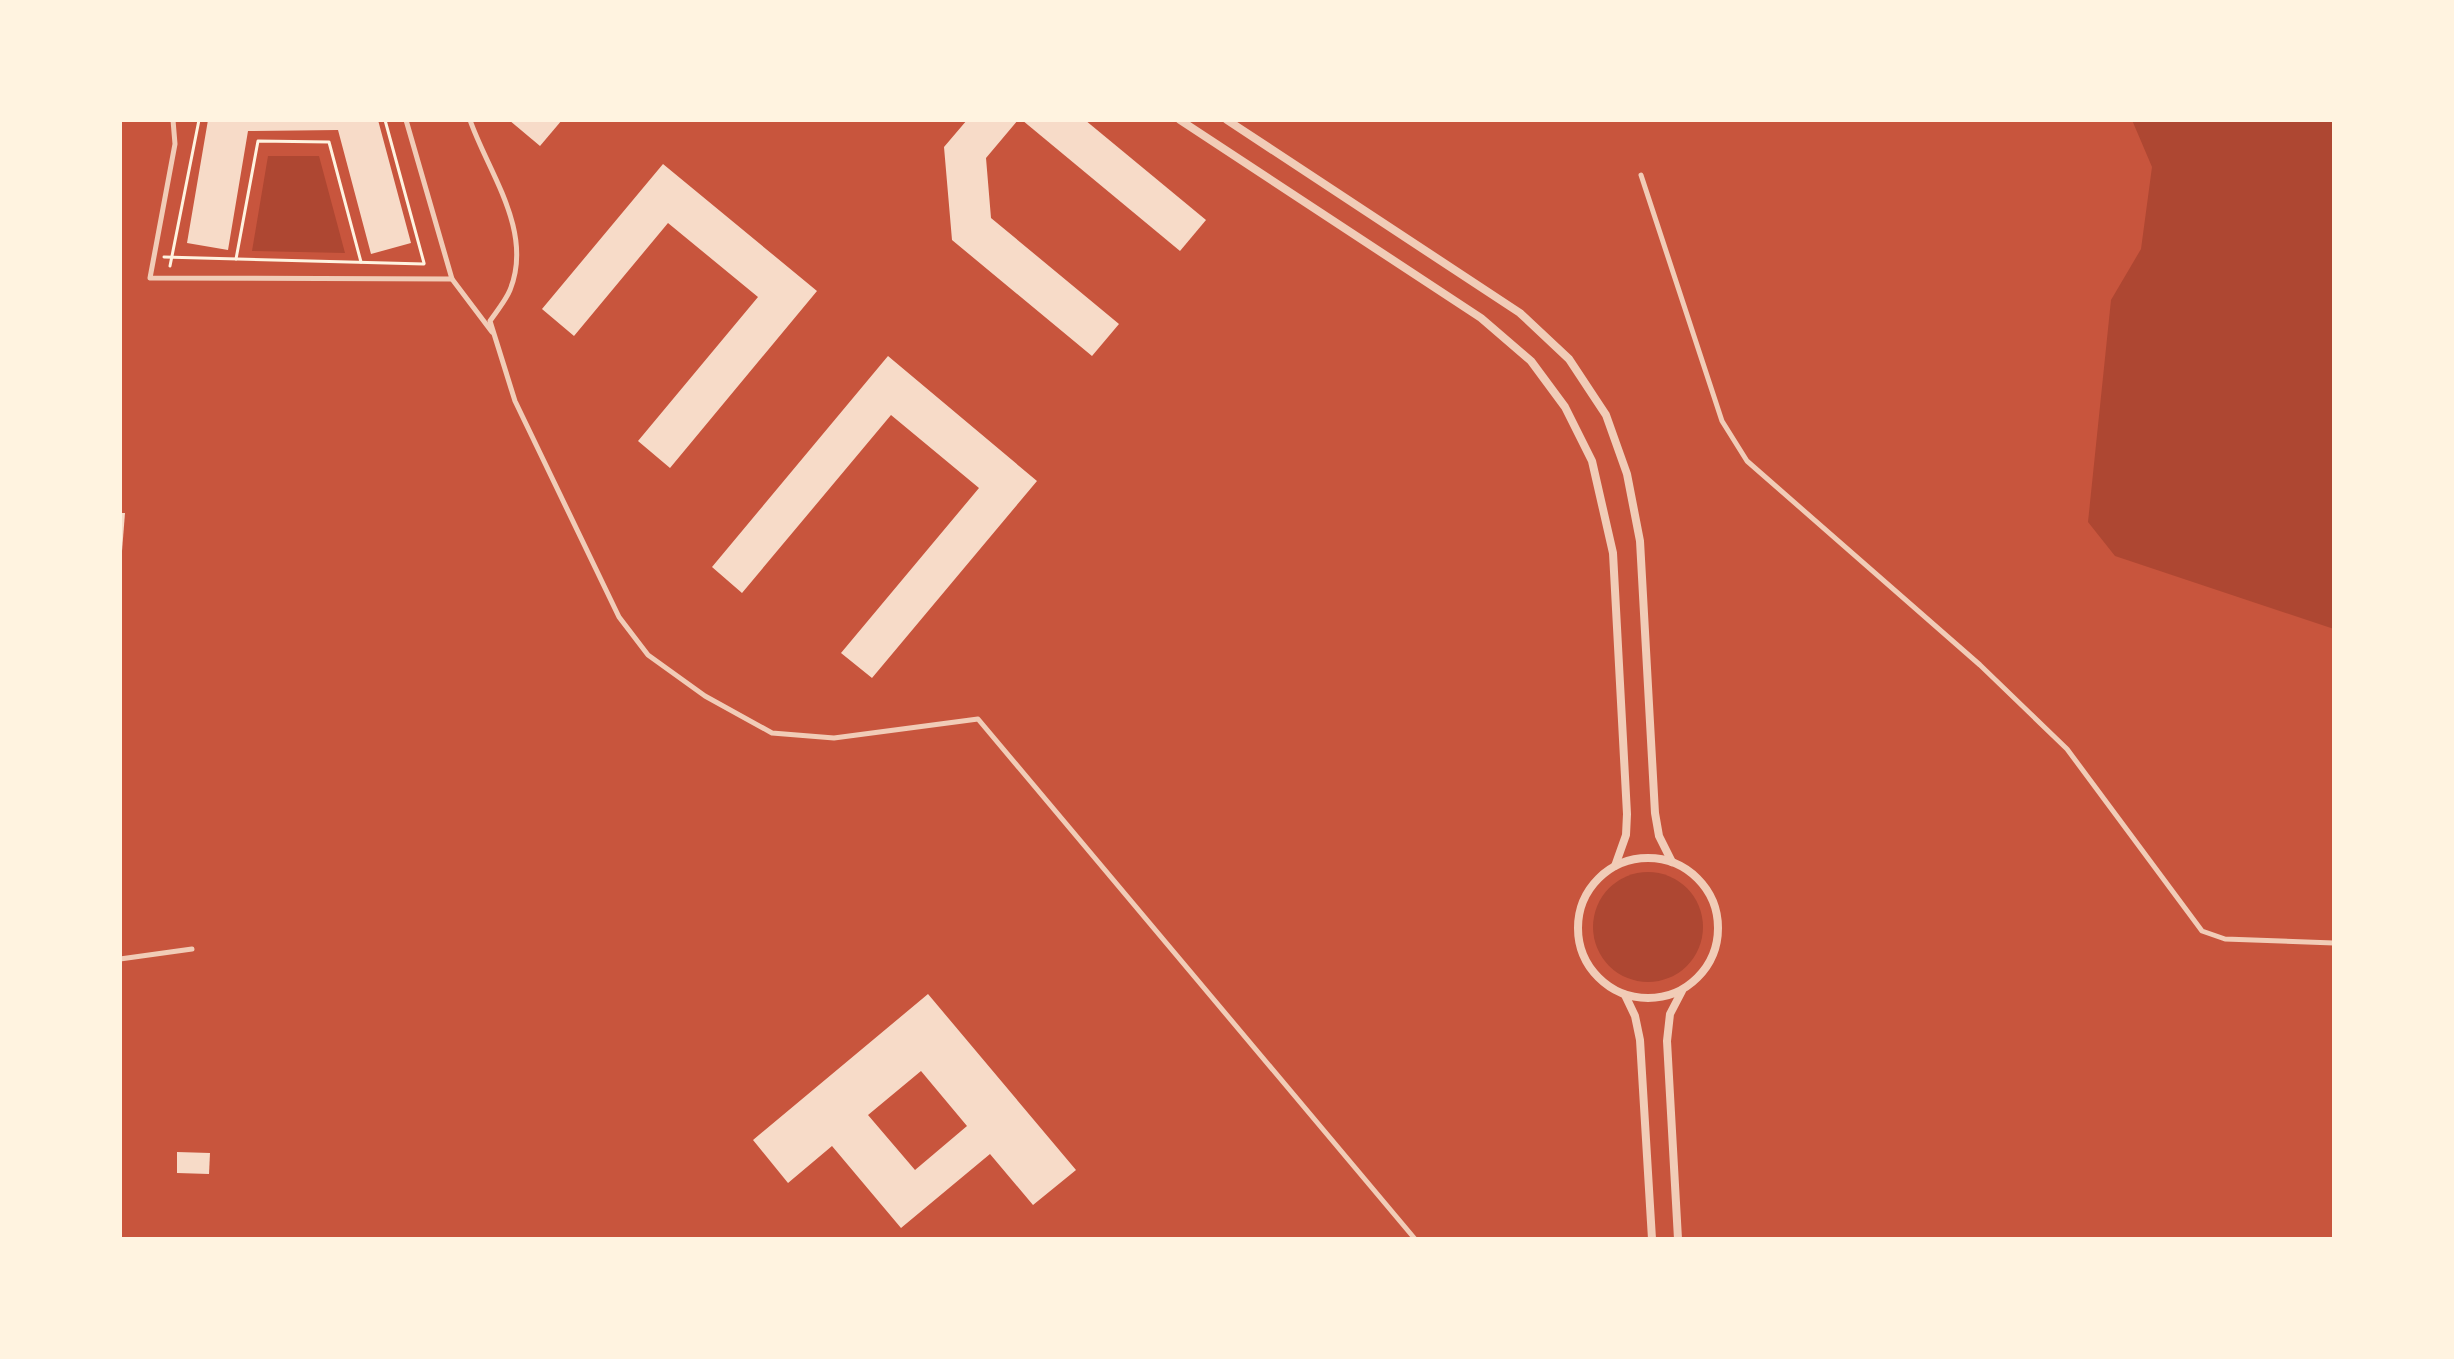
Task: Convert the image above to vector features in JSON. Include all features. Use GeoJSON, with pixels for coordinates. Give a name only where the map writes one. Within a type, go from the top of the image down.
{"type":"FeatureCollection","features":[{"type":"Feature","properties":{"kind":"street"},"geometry":{"type":"LineString","coordinates":[[1180,120],[1481,318],[1531,361],[1565,407],[1592,461],[1613,553],[1627,814],[1626,835],[1615,866]]}},
{"type":"Feature","properties":{"kind":"street"},"geometry":{"type":"LineString","coordinates":[[1227,120],[1520,313],[1569,359],[1606,415],[1627,474],[1640,541],[1655,813],[1659,836],[1672,862]]}},
{"type":"Feature","properties":{"kind":"street"},"geometry":{"type":"LineString","coordinates":[[1643,858],[1672,862],[1686,868],[1707,889],[1718,915],[1719,930],[1712,959],[1704,972],[1682,990],[1654,999],[1625,995],[1600,980],[1590,968],[1579,941],[1580,912],[1592,886],[1615,866],[1643,858]]}},
{"type":"Feature","properties":{"kind":"street"},"geometry":{"type":"LineString","coordinates":[[1678,1239],[1667,1041],[1670,1014],[1682,990]]}},
{"type":"Feature","properties":{"kind":"street"},"geometry":{"type":"LineString","coordinates":[[1625,995],[1635,1016],[1640,1040],[1652,1239]]}},
{"type":"Feature","properties":{"kind":"lane"},"geometry":{"type":"LineString","coordinates":[[173,120],[175,144],[150,278],[452,279]]}},
{"type":"Feature","properties":{"kind":"lane"},"geometry":{"type":"LineString","coordinates":[[406,120],[452,279],[495,335]]}},
{"type":"Feature","properties":{"kind":"lane"},"geometry":{"type":"LineString","coordinates":[[470,120],[511,214],[517,251],[511,289],[490,321],[515,401],[619,617],[648,655],[705,696],[772,733],[834,738],[978,719],[1415,1239]]}},
{"type":"Feature","properties":{"kind":"lane"},"geometry":{"type":"LineString","coordinates":[[1641,175],[1722,421],[1747,461],[1980,665],[2067,749],[2202,931],[2225,939],[2334,943]]}},
{"type":"Feature","properties":{"kind":"lane"},"geometry":{"type":"LineString","coordinates":[[120,959],[192,949]]}},
{"type":"Feature","properties":{"kind":"path"},"geometry":{"type":"LineString","coordinates":[[168,278],[199,120]]}},
{"type":"Feature","properties":{"kind":"path"},"geometry":{"type":"LineString","coordinates":[[154,257],[424,264],[385,120]]}},
{"type":"Feature","properties":{"kind":"path"},"geometry":{"type":"LineString","coordinates":[[236,259],[258,141],[329,142],[361,262]]}},
{"type":"Feature","properties":{"kind":"shaded area"},"geometry":{"type":"Polygon","coordinates":[[[2132,120],[2334,120],[2334,629],[2115,556],[2088,522],[2111,300],[2141,249],[2152,167],[2132,120]]]}},
{"type":"Feature","properties":{"kind":"shaded area"},"geometry":{"type":"Polygon","coordinates":[[[268,156],[319,156],[345,253],[252,251],[268,156]]]}},
{"type":"Feature","properties":{"kind":"shaded area"},"geometry":{"type":"Polygon","coordinates":[[[1648,872],[1669,876],[1687,888],[1699,906],[1703,927],[1699,948],[1687,966],[1669,978],[1648,982],[1627,978],[1609,966],[1597,948],[1593,927],[1597,906],[1609,888],[1627,876],[1648,872]]]}},
{"type":"Feature","properties":{"kind":"building"},"geometry":{"type":"Polygon","coordinates":[[[208,120],[378,120],[411,243],[371,254],[338,130],[248,131],[228,250],[187,243],[208,120]]]}},
{"type":"Feature","properties":{"kind":"building"},"geometry":{"type":"Polygon","coordinates":[[[509,120],[562,120],[540,146],[509,120]]]}},
{"type":"Feature","properties":{"kind":"building"},"geometry":{"type":"Polygon","coordinates":[[[967,120],[1018,120],[986,158],[991,218],[1119,324],[1092,356],[952,240],[944,147],[967,120]]]}},
{"type":"Feature","properties":{"kind":"building"},"geometry":{"type":"Polygon","coordinates":[[[1022,120],[1085,120],[1206,220],[1180,251],[1022,120]]]}},
{"type":"Feature","properties":{"kind":"building"},"geometry":{"type":"Polygon","coordinates":[[[663,164],[817,291],[670,468],[638,441],[758,297],[668,223],[574,336],[542,309],[663,164]]]}},
{"type":"Feature","properties":{"kind":"building"},"geometry":{"type":"Polygon","coordinates":[[[888,356],[1037,481],[872,678],[841,653],[979,488],[891,415],[742,593],[712,567],[888,356]]]}},
{"type":"Feature","properties":{"kind":"building"},"geometry":{"type":"Polygon","coordinates":[[[120,513],[125,513],[122,551],[120,551],[120,513]]]}},
{"type":"Feature","properties":{"kind":"building"},"geometry":{"type":"Polygon","coordinates":[[[928,994],[1076,1170],[1033,1205],[990,1154],[901,1228],[832,1146],[788,1183],[753,1140],[928,994]],[[921,1071],[868,1115],[915,1170],[967,1126],[921,1071]]]}},
{"type":"Feature","properties":{"kind":"building"},"geometry":{"type":"Polygon","coordinates":[[[177,1152],[210,1153],[209,1174],[177,1173],[177,1152]]]}}]}
